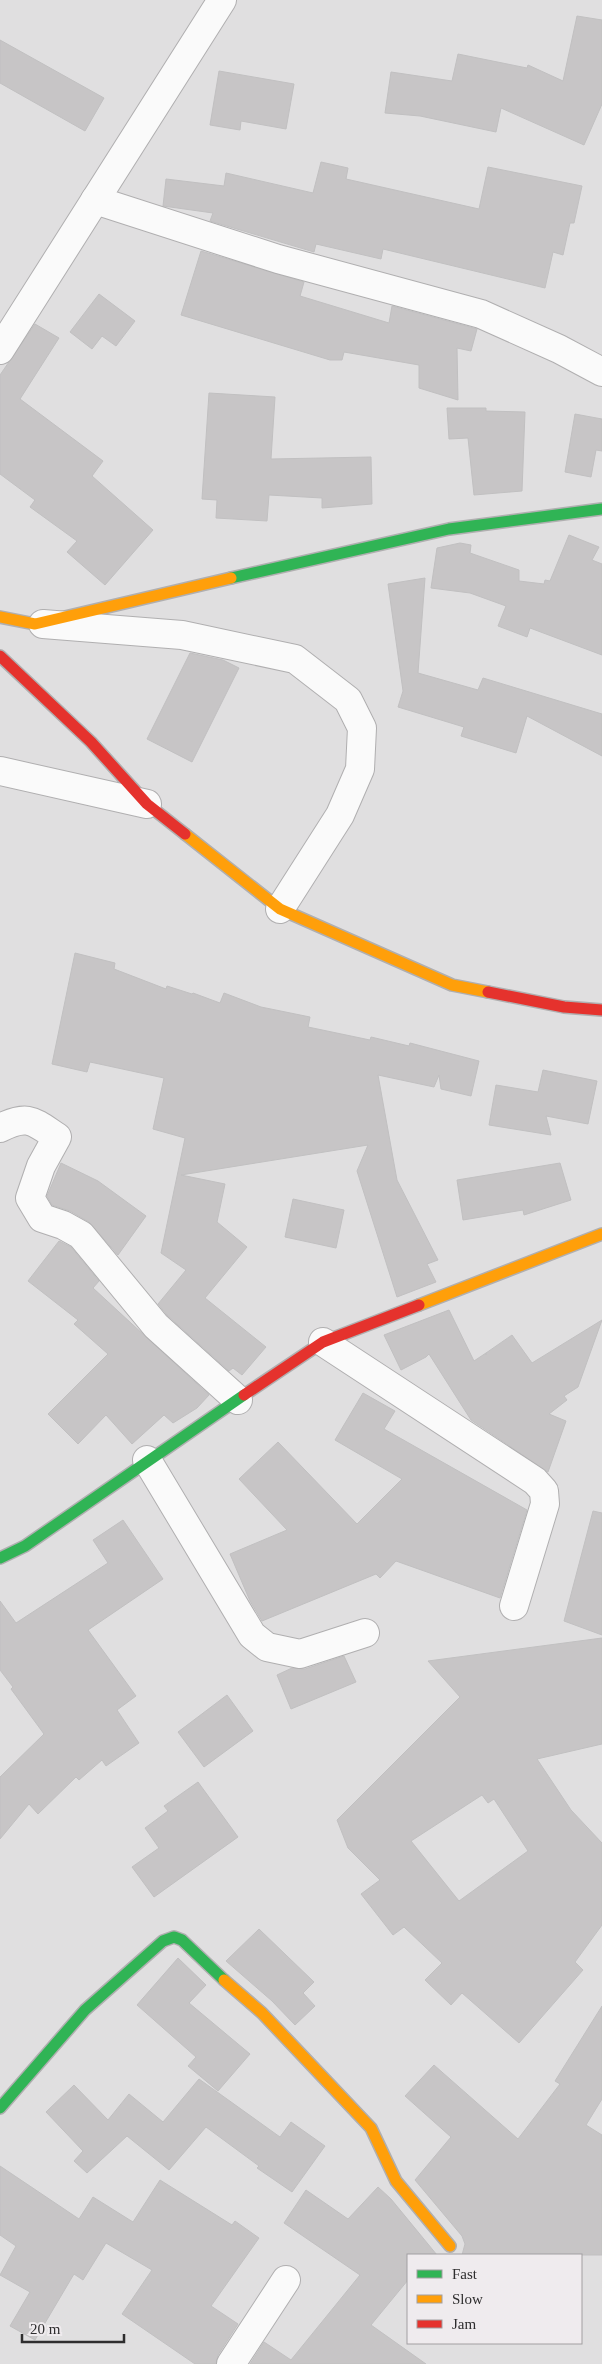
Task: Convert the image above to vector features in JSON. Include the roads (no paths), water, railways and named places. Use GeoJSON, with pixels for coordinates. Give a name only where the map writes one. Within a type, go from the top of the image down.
{"type":"FeatureCollection","features":[{"type":"Feature","properties":{"kind":"street"},"geometry":{"type":"LineString","coordinates":[[0,350],[222,0]]}},
{"type":"Feature","properties":{"kind":"street"},"geometry":{"type":"LineString","coordinates":[[95,200],[278,259],[481,314],[559,349],[602,372]]}},
{"type":"Feature","properties":{"kind":"street"},"geometry":{"type":"LineString","coordinates":[[35,624],[120,603],[450,529],[602,509]]}},
{"type":"Feature","properties":{"kind":"street"},"geometry":{"type":"LineString","coordinates":[[0,617],[35,624],[182,635],[295,659],[348,700],[362,728],[360,769],[340,815],[280,908]]}},
{"type":"Feature","properties":{"kind":"street"},"geometry":{"type":"LineString","coordinates":[[0,656],[91,742],[147,804],[280,908],[452,986],[564,1007],[602,1010]]}},
{"type":"Feature","properties":{"kind":"street"},"geometry":{"type":"LineString","coordinates":[[0,771],[147,804]]}},
{"type":"Feature","properties":{"kind":"street"},"geometry":{"type":"LineString","coordinates":[[0,1128],[12,1122],[32,1120],[57,1137],[41,1166],[30,1198],[42,1218],[63,1225],[81,1235],[156,1326],[238,1400]]}},
{"type":"Feature","properties":{"kind":"street"},"geometry":{"type":"LineString","coordinates":[[0,1558],[25,1546],[147,1460],[323,1342],[602,1234]]}},
{"type":"Feature","properties":{"kind":"street"},"geometry":{"type":"LineString","coordinates":[[323,1342],[535,1481],[544,1491],[545,1504],[514,1606]]}},
{"type":"Feature","properties":{"kind":"street"},"geometry":{"type":"LineString","coordinates":[[147,1460],[252,1635],[267,1646],[300,1654],[365,1633]]}},
{"type":"Feature","properties":{"kind":"street"},"geometry":{"type":"LineString","coordinates":[[0,2108],[85,2010],[163,1941],[174,1937],[182,1940],[209,1967],[262,2013],[371,2128],[396,2181],[450,2246]]}},
{"type":"Feature","properties":{"kind":"street"},"geometry":{"type":"LineString","coordinates":[[231,2364],[286,2280]]}}]}
